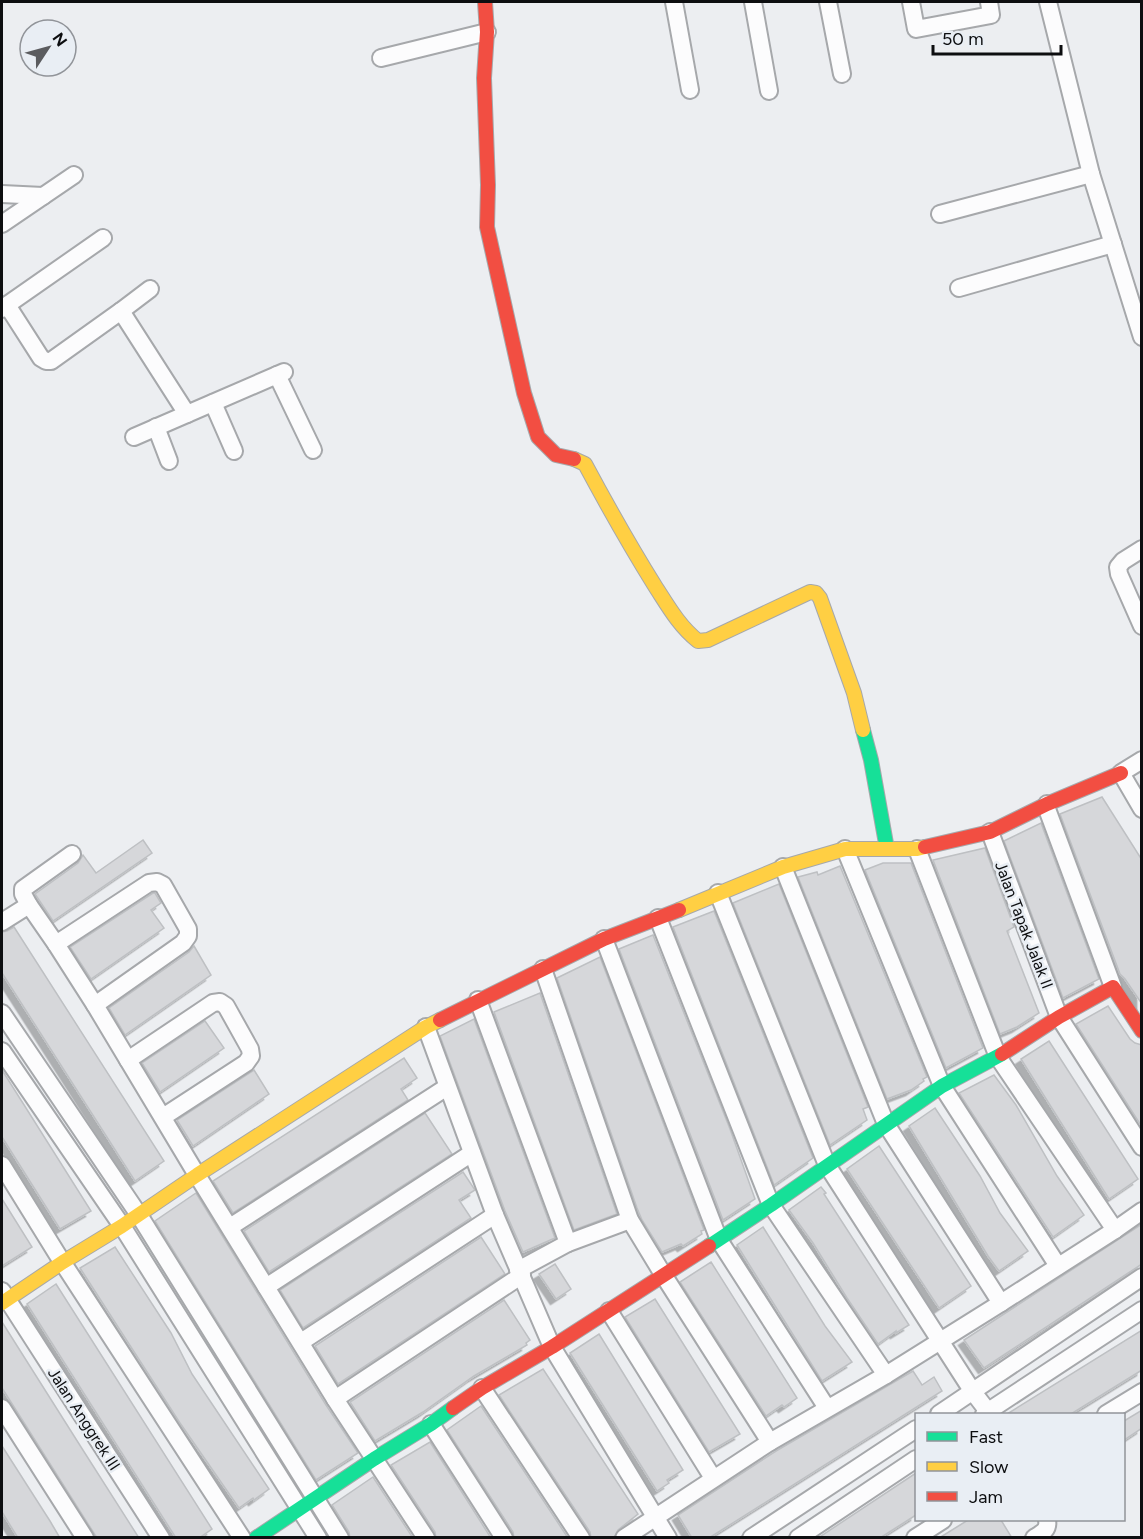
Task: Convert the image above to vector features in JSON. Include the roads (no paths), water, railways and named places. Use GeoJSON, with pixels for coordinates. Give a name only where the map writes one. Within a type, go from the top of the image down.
{"type":"FeatureCollection","features":[{"type":"Feature","properties":{"kind":"street"},"geometry":{"type":"LineString","coordinates":[[484,2],[488,32],[484,78],[488,185],[487,227],[525,393],[538,437],[556,455],[572,458],[585,464],[670,610],[688,634],[698,641],[708,640],[810,592],[816,593],[854,693],[871,760],[887,849]]}},
{"type":"Feature","properties":{"kind":"street"},"geometry":{"type":"LineString","coordinates":[[674,2],[690,90]]}},
{"type":"Feature","properties":{"kind":"street"},"geometry":{"type":"LineString","coordinates":[[753,2],[769,91]]}},
{"type":"Feature","properties":{"kind":"street"},"geometry":{"type":"LineString","coordinates":[[828,2],[842,74]]}},
{"type":"Feature","properties":{"kind":"street"},"geometry":{"type":"LineString","coordinates":[[911,2],[916,29],[991,15],[989,2]]}},
{"type":"Feature","properties":{"kind":"street"},"geometry":{"type":"LineString","coordinates":[[1048,2],[1091,174],[1142,337]]}},
{"type":"Feature","properties":{"kind":"street"},"geometry":{"type":"LineString","coordinates":[[381,58],[488,32]]}},
{"type":"Feature","properties":{"kind":"street"},"geometry":{"type":"LineString","coordinates":[[940,214],[1091,174]]}},
{"type":"Feature","properties":{"kind":"street"},"geometry":{"type":"LineString","coordinates":[[2,224],[74,175]]}},
{"type":"Feature","properties":{"kind":"street"},"geometry":{"type":"LineString","coordinates":[[2,194],[43,196]]}},
{"type":"Feature","properties":{"kind":"street"},"geometry":{"type":"LineString","coordinates":[[103,238],[4,307],[41,358],[51,361],[150,289]]}},
{"type":"Feature","properties":{"kind":"street"},"geometry":{"type":"LineString","coordinates":[[959,288],[1113,244]]}},
{"type":"Feature","properties":{"kind":"street"},"geometry":{"type":"LineString","coordinates":[[121,311],[187,414]]}},
{"type":"Feature","properties":{"kind":"street"},"geometry":{"type":"LineString","coordinates":[[134,437],[280,373],[313,450]]}},
{"type":"Feature","properties":{"kind":"street"},"geometry":{"type":"LineString","coordinates":[[213,403],[234,451]]}},
{"type":"Feature","properties":{"kind":"street"},"geometry":{"type":"LineString","coordinates":[[156,427],[169,461]]}},
{"type":"Feature","properties":{"kind":"street"},"geometry":{"type":"LineString","coordinates":[[1142,549],[1118,567],[1142,626]]}},
{"type":"Feature","properties":{"kind":"street"},"geometry":{"type":"LineString","coordinates":[[4,1298],[122,1226],[426,1027],[604,939],[783,867],[845,849],[917,849],[990,832],[1047,804],[1121,773],[1142,760]]}},
{"type":"Feature","properties":{"kind":"street"},"geometry":{"type":"LineString","coordinates":[[1121,773],[1142,809]]}},
{"type":"Feature","properties":{"kind":"street"},"geometry":{"type":"LineString","coordinates":[[1047,804],[1113,987],[1142,1031]]}},
{"type":"Feature","properties":{"kind":"street","name":"Jalan Tapak Jalak II"},"geometry":{"type":"LineString","coordinates":[[990,832],[1059,1017],[1142,1147]]}},
{"type":"Feature","properties":{"kind":"street"},"geometry":{"type":"LineString","coordinates":[[845,849],[942,1086],[1058,1266]]}},
{"type":"Feature","properties":{"kind":"street"},"geometry":{"type":"LineString","coordinates":[[917,849],[998,1057],[1115,1230]]}},
{"type":"Feature","properties":{"kind":"street"},"geometry":{"type":"LineString","coordinates":[[72,854],[23,889],[23,894],[95,1005],[335,1399],[426,1538]]}},
{"type":"Feature","properties":{"kind":"street"},"geometry":{"type":"LineString","coordinates":[[783,867],[886,1124],[1001,1303]]}},
{"type":"Feature","properties":{"kind":"street"},"geometry":{"type":"LineString","coordinates":[[56,944],[149,883],[157,882],[163,885],[188,929],[188,936],[183,943],[95,1005]]}},
{"type":"Feature","properties":{"kind":"street"},"geometry":{"type":"LineString","coordinates":[[718,893],[826,1165],[983,1406]]}},
{"type":"Feature","properties":{"kind":"street"},"geometry":{"type":"LineString","coordinates":[[2,922],[29,905]]}},
{"type":"Feature","properties":{"kind":"street"},"geometry":{"type":"LineString","coordinates":[[658,918],[771,1205],[886,1375]]}},
{"type":"Feature","properties":{"kind":"street"},"geometry":{"type":"LineString","coordinates":[[604,939],[719,1240],[826,1408]]}},
{"type":"Feature","properties":{"kind":"street"},"geometry":{"type":"LineString","coordinates":[[543,969],[630,1220],[770,1442]]}},
{"type":"Feature","properties":{"kind":"street"},"geometry":{"type":"LineString","coordinates":[[256,1538],[482,1388],[552,1347],[719,1240],[942,1086],[998,1057],[1059,1017],[1113,987]]}},
{"type":"Feature","properties":{"kind":"street"},"geometry":{"type":"LineString","coordinates":[[478,1000],[568,1243]]}},
{"type":"Feature","properties":{"kind":"street"},"geometry":{"type":"LineString","coordinates":[[128,1060],[213,1004],[220,1002],[226,1006],[250,1049],[251,1056],[246,1063],[163,1117]]}},
{"type":"Feature","properties":{"kind":"street"},"geometry":{"type":"LineString","coordinates":[[2,1013],[139,1215],[340,1538]]}},
{"type":"Feature","properties":{"kind":"street"},"geometry":{"type":"LineString","coordinates":[[426,1027],[495,1215],[552,1347],[668,1538]]}},
{"type":"Feature","properties":{"kind":"street"},"geometry":{"type":"LineString","coordinates":[[2,1051],[122,1226],[318,1538]]}},
{"type":"Feature","properties":{"kind":"street"},"geometry":{"type":"LineString","coordinates":[[230,1227],[447,1087]]}},
{"type":"Feature","properties":{"kind":"street"},"geometry":{"type":"LineString","coordinates":[[266,1287],[472,1153]]}},
{"type":"Feature","properties":{"kind":"street"},"geometry":{"type":"LineString","coordinates":[[2,1165],[242,1538]]}},
{"type":"Feature","properties":{"kind":"street"},"geometry":{"type":"LineString","coordinates":[[624,1538],[770,1442],[886,1375],[1001,1303],[1115,1230],[1142,1210]]}},
{"type":"Feature","properties":{"kind":"street"},"geometry":{"type":"LineString","coordinates":[[301,1342],[495,1215]]}},
{"type":"Feature","properties":{"kind":"street"},"geometry":{"type":"LineString","coordinates":[[335,1399],[568,1243],[630,1220]]}},
{"type":"Feature","properties":{"kind":"street"},"geometry":{"type":"LineString","coordinates":[[983,1406],[1142,1277]]}},
{"type":"Feature","properties":{"kind":"street","name":"Jalan Anggrek III"},"geometry":{"type":"LineString","coordinates":[[4,1298],[161,1538]]}},
{"type":"Feature","properties":{"kind":"street"},"geometry":{"type":"LineString","coordinates":[[944,1413],[983,1406],[1142,1310]]}},
{"type":"Feature","properties":{"kind":"street"},"geometry":{"type":"LineString","coordinates":[[609,1311],[713,1478]]}},
{"type":"Feature","properties":{"kind":"street"},"geometry":{"type":"LineString","coordinates":[[482,1388],[581,1538]]}},
{"type":"Feature","properties":{"kind":"street"},"geometry":{"type":"LineString","coordinates":[[1108,1413],[1142,1392]]}},
{"type":"Feature","properties":{"kind":"street"},"geometry":{"type":"LineString","coordinates":[[2,1408],[85,1538]]}},
{"type":"Feature","properties":{"kind":"street"},"geometry":{"type":"LineString","coordinates":[[431,1424],[504,1538]]}},
{"type":"Feature","properties":{"kind":"street"},"geometry":{"type":"LineString","coordinates":[[751,1538],[915,1430]]}},
{"type":"Feature","properties":{"kind":"street"},"geometry":{"type":"LineString","coordinates":[[798,1538],[915,1461]]}},
{"type":"Feature","properties":{"kind":"street"},"geometry":{"type":"LineString","coordinates":[[915,1538],[941,1521]]}},
{"type":"Feature","properties":{"kind":"street"},"geometry":{"type":"LineString","coordinates":[[1034,1538],[1045,1530],[1047,1521]]}}]}
